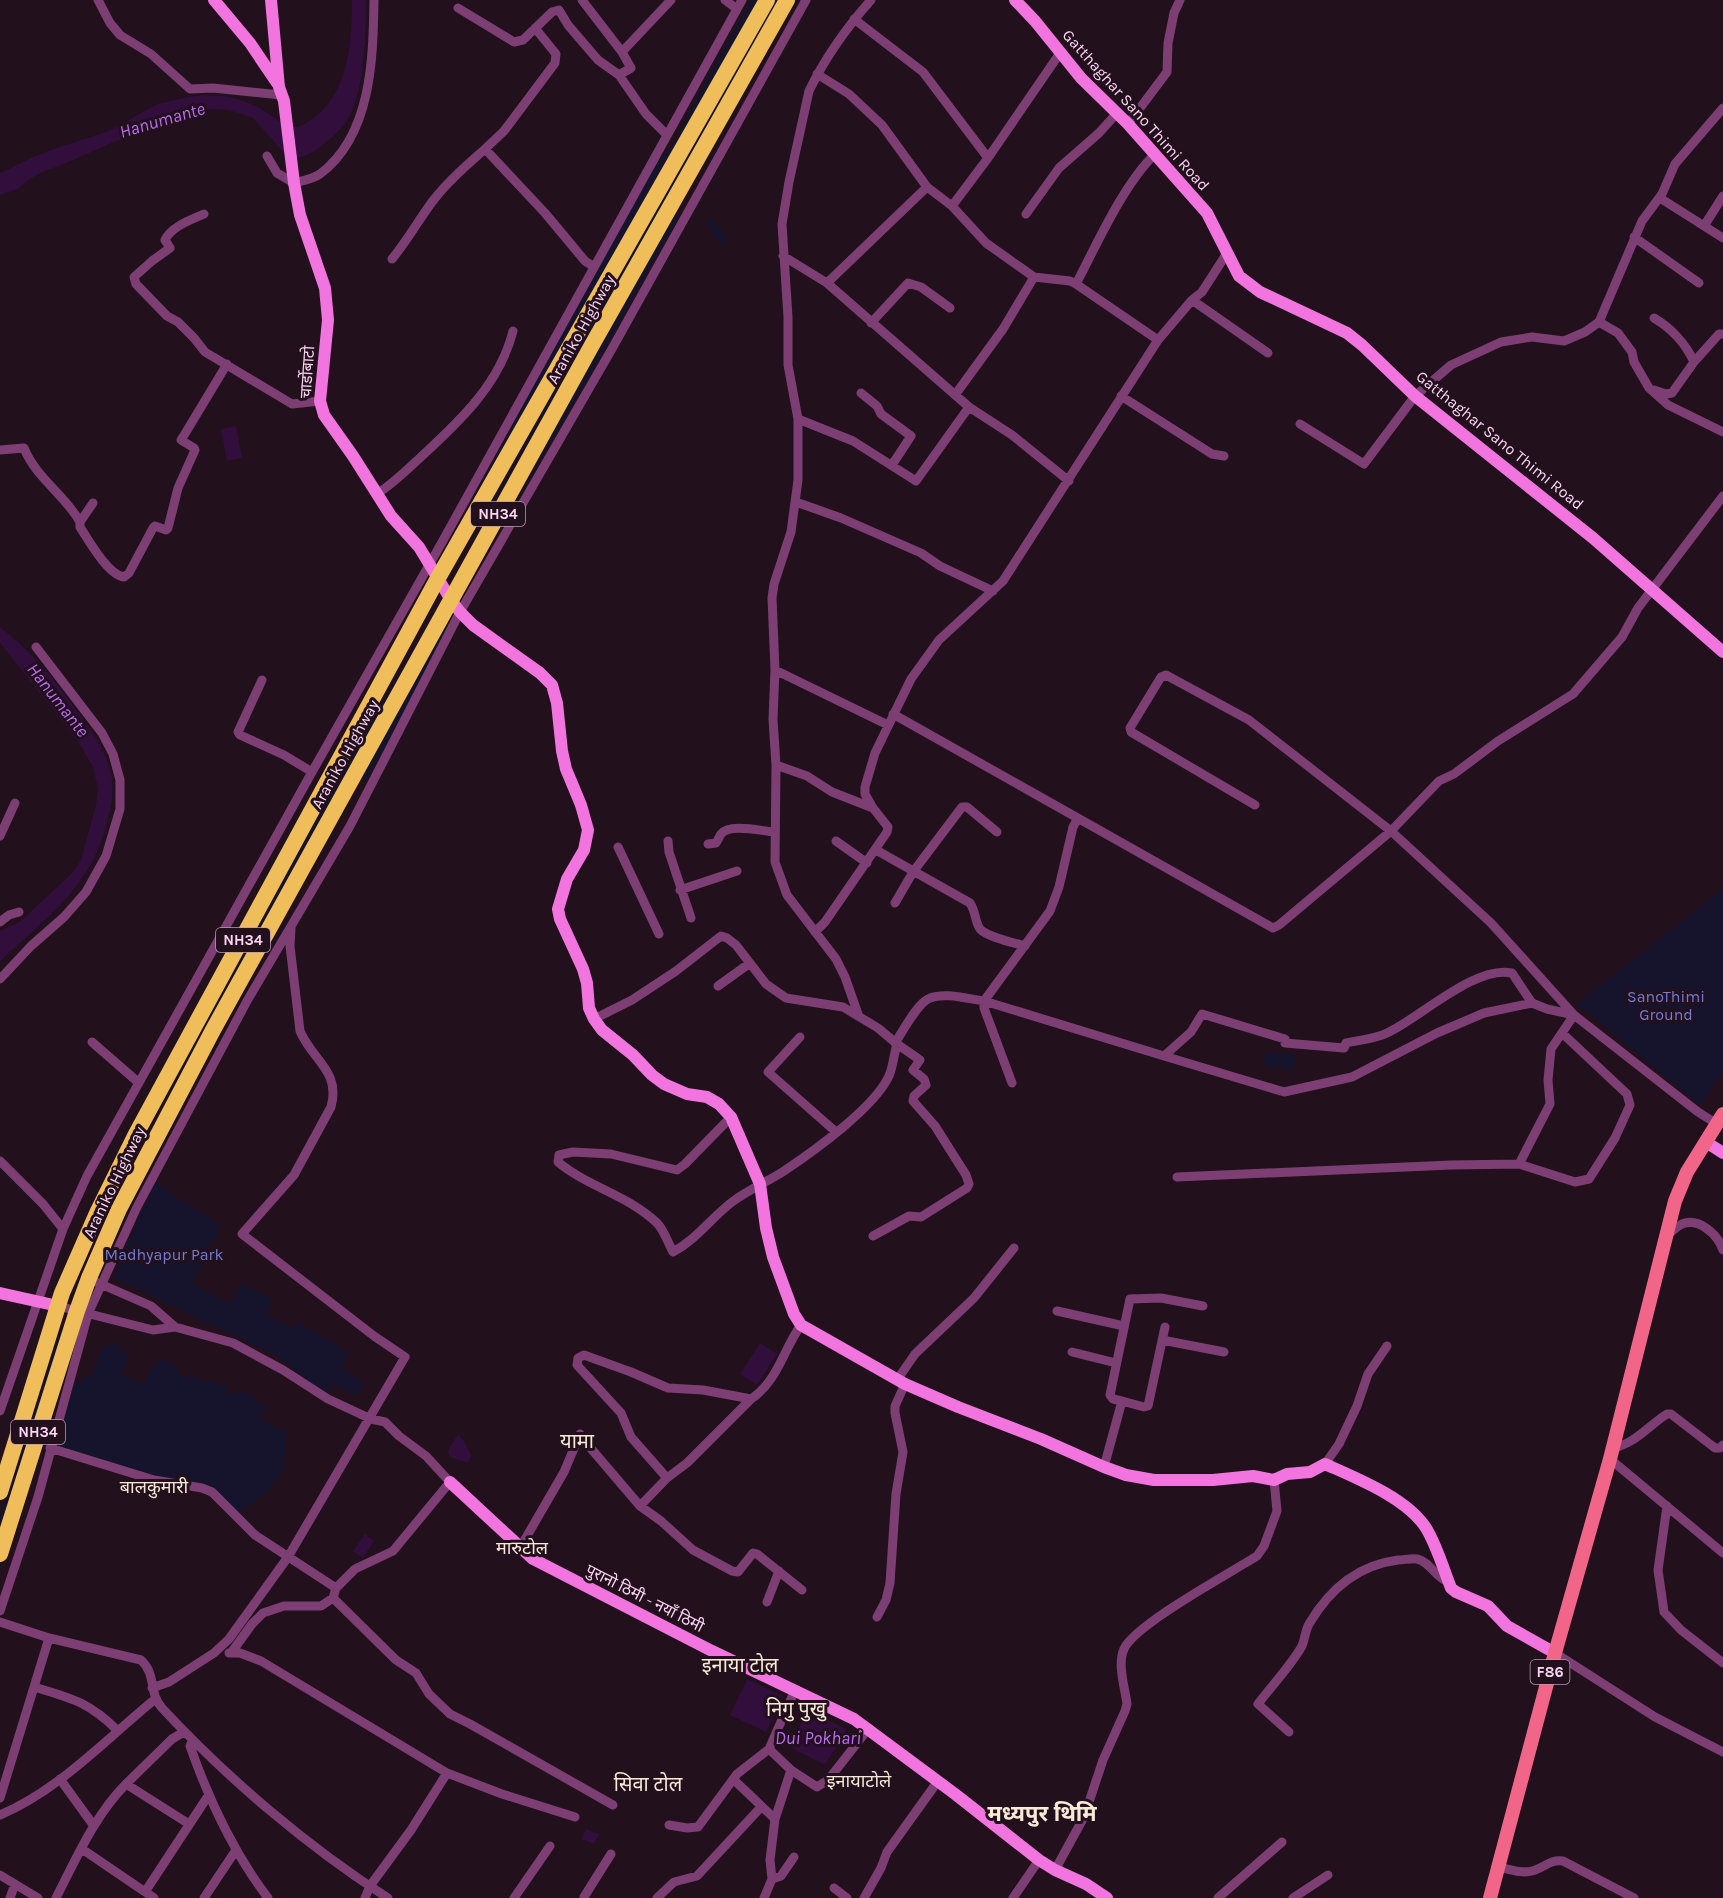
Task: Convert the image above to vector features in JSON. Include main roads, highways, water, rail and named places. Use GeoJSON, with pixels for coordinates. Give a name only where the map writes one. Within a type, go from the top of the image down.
{"type":"FeatureCollection","features":[{"type":"Feature","properties":{"kind":"highway","name":"Araniko Highway"},"geometry":{"type":"LineString","coordinates":[[0,1492],[58,1306],[98,1211],[136,1134],[434,571],[767,0]]}},
{"type":"Feature","properties":{"kind":"highway","name":"Araniko Highway"},"geometry":{"type":"LineString","coordinates":[[0,1554],[119,1209],[197,1060],[456,606],[786,0]]}},
{"type":"Feature","properties":{"kind":"main road"},"geometry":{"type":"LineString","coordinates":[[214,0],[250,43],[280,91]]}},
{"type":"Feature","properties":{"kind":"main road"},"geometry":{"type":"LineString","coordinates":[[271,0],[280,91]]}},
{"type":"Feature","properties":{"kind":"main road","name":"Gatthaghar Sano Thimi Road"},"geometry":{"type":"LineString","coordinates":[[1019,1],[1081,78],[1128,124],[1207,213],[1239,276],[1249,285],[1347,333],[1380,360],[1415,396],[1586,532],[1723,652]]}},
{"type":"Feature","properties":{"kind":"main road","name":"चार्डोबाटो"},"geometry":{"type":"LineString","coordinates":[[280,91],[300,215],[325,288],[328,320],[320,401],[324,415],[391,516],[419,547],[456,606],[473,625],[540,673],[552,685],[557,703],[566,769],[581,805],[588,830],[584,850],[567,879],[558,909],[560,920],[583,969],[594,1019],[602,1030],[633,1055],[652,1076],[674,1089],[708,1097],[719,1104],[731,1117],[760,1184],[766,1228],[773,1257],[794,1314],[801,1325],[902,1382],[1104,1467],[1154,1480],[1213,1480],[1253,1476],[1274,1480],[1287,1474],[1310,1472],[1325,1464],[1369,1485],[1412,1512],[1427,1529],[1449,1582],[1456,1592],[1488,1606],[1507,1626],[1555,1653]]}},
{"type":"Feature","properties":{"kind":"main road","name":"F86"},"geometry":{"type":"LineString","coordinates":[[1490,1898],[1555,1653],[1612,1454],[1675,1201],[1687,1172],[1720,1119]]}},
{"type":"Feature","properties":{"kind":"main road"},"geometry":{"type":"LineString","coordinates":[[1706,1142],[1723,1153]]}},
{"type":"Feature","properties":{"kind":"main road"},"geometry":{"type":"LineString","coordinates":[[0,1293],[58,1306]]}},
{"type":"Feature","properties":{"kind":"main road","name":"पुरानो ठिमी - नयाँ ठिमी"},"geometry":{"type":"LineString","coordinates":[[450,1482],[533,1559],[869,1728],[1039,1860],[1086,1884],[1107,1898]]}},
{"type":"Feature","properties":{"kind":"water","name":"Hanumante"},"geometry":{"type":"Polygon","coordinates":[[[352,0],[366,0],[364,59],[355,103],[345,124],[319,148],[305,156],[293,158],[286,155],[253,118],[229,110],[212,109],[192,114],[149,133],[116,141],[45,171],[31,178],[18,189],[0,195],[0,173],[49,151],[106,132],[154,106],[169,101],[204,95],[225,96],[254,105],[286,125],[295,127],[303,125],[324,109],[341,82],[349,49],[352,0]]]}},
{"type":"Feature","properties":{"kind":"water"},"geometry":{"type":"Polygon","coordinates":[[[236,426],[242,458],[227,461],[221,429],[236,426]]]}},
{"type":"Feature","properties":{"kind":"water","name":"Hanumante"},"geometry":{"type":"Polygon","coordinates":[[[0,627],[40,664],[90,729],[107,761],[113,788],[112,801],[101,842],[92,863],[80,881],[51,914],[0,961],[0,931],[21,921],[74,871],[81,860],[98,789],[93,767],[78,741],[0,643],[0,627]]]}},
{"type":"Feature","properties":{"kind":"water"},"geometry":{"type":"Polygon","coordinates":[[[760,1343],[777,1354],[757,1385],[740,1374],[760,1343]]]}},
{"type":"Feature","properties":{"kind":"water"},"geometry":{"type":"Polygon","coordinates":[[[458,1435],[471,1456],[468,1463],[452,1458],[448,1453],[458,1435]]]}},
{"type":"Feature","properties":{"kind":"water"},"geometry":{"type":"Polygon","coordinates":[[[365,1534],[374,1541],[363,1558],[353,1551],[365,1534]]]}},
{"type":"Feature","properties":{"kind":"water","name":"Dui Pokhari"},"geometry":{"type":"Polygon","coordinates":[[[747,1679],[783,1696],[766,1732],[730,1715],[747,1679]]]}},
{"type":"Feature","properties":{"kind":"water","name":"Dui Pokhari"},"geometry":{"type":"Polygon","coordinates":[[[810,1711],[844,1728],[846,1732],[826,1763],[823,1764],[792,1748],[806,1712],[810,1711]]]}},
{"type":"Feature","properties":{"kind":"water"},"geometry":{"type":"Polygon","coordinates":[[[586,1829],[599,1834],[594,1844],[582,1839],[586,1829]]]}},
{"type":"Feature","properties":{"kind":"district","name":"यामा"},"geometry":{"type":"Point","coordinates":[577,1441]}},
{"type":"Feature","properties":{"kind":"district","name":"बालकुमारी"},"geometry":{"type":"Point","coordinates":[154,1487]}},
{"type":"Feature","properties":{"kind":"district","name":"मारुटोल"},"geometry":{"type":"Point","coordinates":[522,1548]}},
{"type":"Feature","properties":{"kind":"district","name":"इनाया टोल"},"geometry":{"type":"Point","coordinates":[740,1665]}},
{"type":"Feature","properties":{"kind":"district","name":"निगु पुखु"},"geometry":{"type":"Point","coordinates":[796,1709]}},
{"type":"Feature","properties":{"kind":"district","name":"इनायाटोले"},"geometry":{"type":"Point","coordinates":[859,1781]}},
{"type":"Feature","properties":{"kind":"district","name":"सिवा टोल"},"geometry":{"type":"Point","coordinates":[648,1784]}},
{"type":"Feature","properties":{"kind":"district","name":"मध्यपुर थिमि"},"geometry":{"type":"Point","coordinates":[1042,1814]}},
{"type":"Feature","properties":{"kind":"park label","name":"SanoThimi Ground"},"geometry":{"type":"Point","coordinates":[1666,1005]}},
{"type":"Feature","properties":{"kind":"park label","name":"Madhyapur Park"},"geometry":{"type":"Point","coordinates":[164,1254]}}]}
